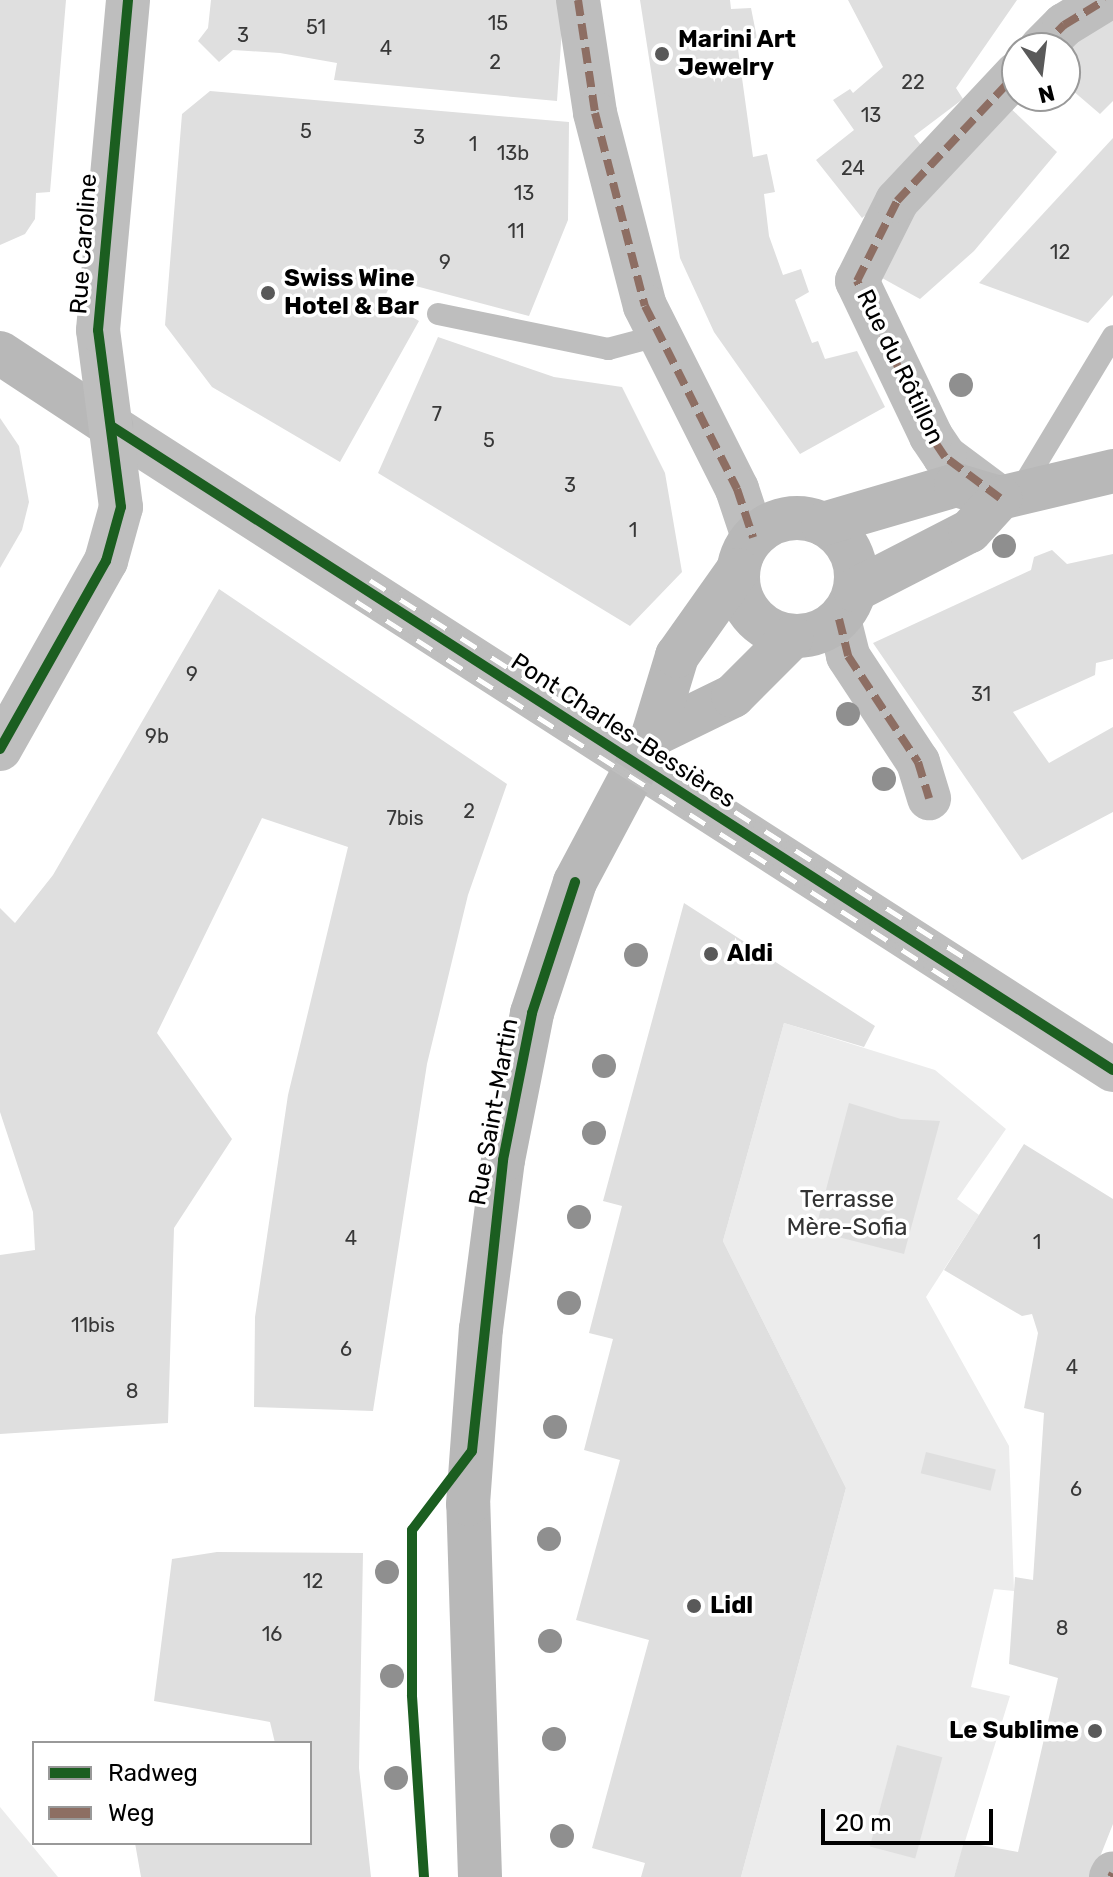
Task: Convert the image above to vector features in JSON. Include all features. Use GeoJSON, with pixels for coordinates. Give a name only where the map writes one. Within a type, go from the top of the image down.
{"type":"FeatureCollection","features":[{"type":"Feature","properties":{"kind":"street","name":"Rue Caroline"},"geometry":{"type":"LineString","coordinates":[[0,749],[106,561],[121,507],[98,330],[128,0]]}},
{"type":"Feature","properties":{"kind":"street"},"geometry":{"type":"LineString","coordinates":[[578,0],[595,113],[645,306],[737,489],[746,554],[739,589],[758,622],[792,637]]}},
{"type":"Feature","properties":{"kind":"street"},"geometry":{"type":"LineString","coordinates":[[1057,32],[1105,0]]}},
{"type":"Feature","properties":{"kind":"street","name":"Rue du Rôtillon"},"geometry":{"type":"LineString","coordinates":[[1001,90],[897,201],[857,281],[931,436],[945,457],[1009,496]]}},
{"type":"Feature","properties":{"kind":"street"},"geometry":{"type":"LineString","coordinates":[[0,353],[111,426]]}},
{"type":"Feature","properties":{"kind":"street","name":"Pont Charles-Bessières"},"geometry":{"type":"LineString","coordinates":[[111,426],[1113,1070]]}},
{"type":"Feature","properties":{"kind":"street"},"geometry":{"type":"LineString","coordinates":[[929,798],[918,762],[848,656],[847,605],[851,551],[823,524],[956,485],[1009,496],[1113,471]]}},
{"type":"Feature","properties":{"kind":"street"},"geometry":{"type":"LineString","coordinates":[[653,735],[733,696],[792,637],[825,630],[847,605],[970,531],[1009,496]]}},
{"type":"Feature","properties":{"kind":"street","name":"Rue Saint-Martin"},"geometry":{"type":"LineString","coordinates":[[480,1877],[468,1504],[481,1329],[503,1160],[532,1013],[575,882],[653,735],[677,656],[746,554],[786,518],[823,524]]}},
{"type":"Feature","properties":{"kind":"lane"},"geometry":{"type":"LineString","coordinates":[[438,314],[608,349],[661,335]]}},
{"type":"Feature","properties":{"kind":"lane"},"geometry":{"type":"LineString","coordinates":[[1009,496],[1054,428],[1081,394],[1113,336]]}},
{"type":"Feature","properties":{"kind":"green space","name":"Terrasse Mère-Sofia"},"geometry":{"type":"Polygon","coordinates":[[[784,1023],[935,1070],[1006,1129],[957,1199],[979,1215],[926,1297],[1009,1446],[1014,1591],[994,1589],[971,1687],[1010,1696],[954,1877],[741,1877],[846,1488],[723,1241],[784,1023]]]}},
{"type":"Feature","properties":{"kind":"green space"},"geometry":{"type":"Polygon","coordinates":[[[0,1807],[58,1877],[0,1877],[0,1807]]]}},
{"type":"Feature","properties":{"kind":"building"},"geometry":{"type":"Polygon","coordinates":[[[0,0],[66,0],[50,192],[36,193],[35,219],[25,234],[0,245],[0,0]]]}},
{"type":"Feature","properties":{"kind":"building"},"geometry":{"type":"Polygon","coordinates":[[[211,0],[564,0],[557,101],[334,80],[337,63],[280,53],[233,50],[219,62],[198,41],[208,28],[211,0]]]}},
{"type":"Feature","properties":{"kind":"building"},"geometry":{"type":"Polygon","coordinates":[[[640,0],[730,0],[731,9],[751,8],[757,38],[737,42],[753,157],[767,154],[775,192],[764,194],[769,236],[783,275],[801,269],[809,292],[795,300],[812,343],[818,341],[825,359],[857,351],[885,407],[800,454],[714,332],[680,258],[640,0]]]}},
{"type":"Feature","properties":{"kind":"building"},"geometry":{"type":"Polygon","coordinates":[[[848,0],[1017,0],[956,88],[963,99],[914,136],[924,149],[899,188],[862,218],[816,160],[854,130],[833,100],[850,89],[853,93],[883,67],[848,0]]]}},
{"type":"Feature","properties":{"kind":"building"},"geometry":{"type":"Polygon","coordinates":[[[1113,12],[1113,101],[1100,114],[1081,98],[1081,39],[1113,12]]]}},
{"type":"Feature","properties":{"kind":"building"},"geometry":{"type":"Polygon","coordinates":[[[210,91],[569,122],[568,220],[529,316],[393,280],[383,300],[419,321],[340,462],[212,387],[165,325],[182,114],[210,91]]]}},
{"type":"Feature","properties":{"kind":"building"},"geometry":{"type":"Polygon","coordinates":[[[1001,112],[1014,112],[1057,152],[974,251],[920,299],[864,268],[1001,112]]]}},
{"type":"Feature","properties":{"kind":"building"},"geometry":{"type":"Polygon","coordinates":[[[1113,138],[1113,295],[1088,323],[979,283],[1113,138]]]}},
{"type":"Feature","properties":{"kind":"building"},"geometry":{"type":"Polygon","coordinates":[[[438,337],[554,377],[622,387],[665,473],[682,572],[630,626],[378,473],[438,337]]]}},
{"type":"Feature","properties":{"kind":"building"},"geometry":{"type":"Polygon","coordinates":[[[0,418],[19,446],[29,502],[22,530],[0,568],[0,418]]]}},
{"type":"Feature","properties":{"kind":"building"},"geometry":{"type":"Polygon","coordinates":[[[1052,550],[1067,564],[1113,554],[1113,659],[1096,663],[1095,675],[1013,712],[1049,763],[1113,727],[1113,812],[1022,860],[873,643],[1031,570],[1034,557],[1052,550]]]}},
{"type":"Feature","properties":{"kind":"building"},"geometry":{"type":"Polygon","coordinates":[[[219,589],[507,784],[468,895],[427,1064],[373,1411],[254,1407],[255,1317],[288,1095],[348,847],[262,818],[157,1033],[232,1139],[174,1228],[168,1423],[0,1434],[0,1255],[35,1250],[33,1212],[0,1112],[0,908],[15,923],[53,875],[219,589]]]}},
{"type":"Feature","properties":{"kind":"building"},"geometry":{"type":"Polygon","coordinates":[[[684,903],[875,1026],[864,1047],[784,1023],[723,1241],[846,1488],[741,1877],[641,1877],[645,1863],[592,1848],[649,1640],[576,1620],[620,1460],[584,1450],[613,1339],[589,1333],[622,1206],[603,1201],[684,903]]]}},
{"type":"Feature","properties":{"kind":"building"},"geometry":{"type":"Polygon","coordinates":[[[849,1103],[901,1119],[940,1121],[904,1254],[815,1231],[849,1103]]]}},
{"type":"Feature","properties":{"kind":"building"},"geometry":{"type":"Polygon","coordinates":[[[1024,1144],[1113,1199],[1113,1824],[1092,1877],[954,1877],[964,1842],[1018,1852],[1058,1678],[1009,1664],[1015,1577],[1033,1580],[1044,1413],[1024,1408],[1038,1333],[1032,1314],[1022,1316],[944,1270],[1024,1144]]]}},
{"type":"Feature","properties":{"kind":"building"},"geometry":{"type":"Polygon","coordinates":[[[926,1452],[996,1469],[991,1491],[921,1473],[926,1452]]]}},
{"type":"Feature","properties":{"kind":"building"},"geometry":{"type":"Polygon","coordinates":[[[217,1552],[363,1553],[359,1768],[371,1877],[141,1877],[135,1845],[312,1845],[312,1741],[275,1741],[270,1722],[154,1701],[172,1559],[217,1552]]]}},
{"type":"Feature","properties":{"kind":"building"},"geometry":{"type":"Polygon","coordinates":[[[897,1745],[942,1757],[915,1859],[870,1846],[897,1745]]]}},
{"type":"Feature","properties":{"kind":"railway"},"geometry":{"type":"LineString","coordinates":[[370,580],[973,963]]}},
{"type":"Feature","properties":{"kind":"railway"},"geometry":{"type":"LineString","coordinates":[[356,601],[959,986]]}},
{"type":"Feature","properties":{"kind":"marked path"},"geometry":{"type":"LineString","coordinates":[[578,0],[595,113],[645,306],[737,489],[753,537]]}},
{"type":"Feature","properties":{"kind":"marked path"},"geometry":{"type":"LineString","coordinates":[[1057,32],[1105,0]]}},
{"type":"Feature","properties":{"kind":"marked path"},"geometry":{"type":"LineString","coordinates":[[1000,498],[945,457],[931,436],[857,281],[897,201],[1001,90]]}},
{"type":"Feature","properties":{"kind":"marked path"},"geometry":{"type":"LineString","coordinates":[[839,619],[848,656],[918,762],[929,798]]}},
{"type":"Feature","properties":{"kind":"marked path"},"geometry":{"type":"LineString","coordinates":[[1111,1877],[1113,1873]]}},
{"type":"Feature","properties":{"kind":"cycle path"},"geometry":{"type":"LineString","coordinates":[[0,749],[106,561],[121,507],[98,330],[128,0]]}},
{"type":"Feature","properties":{"kind":"cycle path"},"geometry":{"type":"LineString","coordinates":[[111,426],[1113,1070]]}},
{"type":"Feature","properties":{"kind":"cycle path"},"geometry":{"type":"LineString","coordinates":[[424,1877],[412,1695],[412,1530],[472,1451],[503,1160],[532,1013],[575,882]]}},
{"type":"Feature","properties":{"kind":"place","name":"Marini Art Jewelry"},"geometry":{"type":"Point","coordinates":[662,54]}},
{"type":"Feature","properties":{"kind":"place","name":"Swiss Wine Hotel & Bar"},"geometry":{"type":"Point","coordinates":[268,293]}},
{"type":"Feature","properties":{"kind":"place","name":"Aldi"},"geometry":{"type":"Point","coordinates":[711,954]}},
{"type":"Feature","properties":{"kind":"place","name":"Lidl"},"geometry":{"type":"Point","coordinates":[694,1606]}},
{"type":"Feature","properties":{"kind":"place","name":"Le Sublime"},"geometry":{"type":"Point","coordinates":[1095,1731]}}]}
